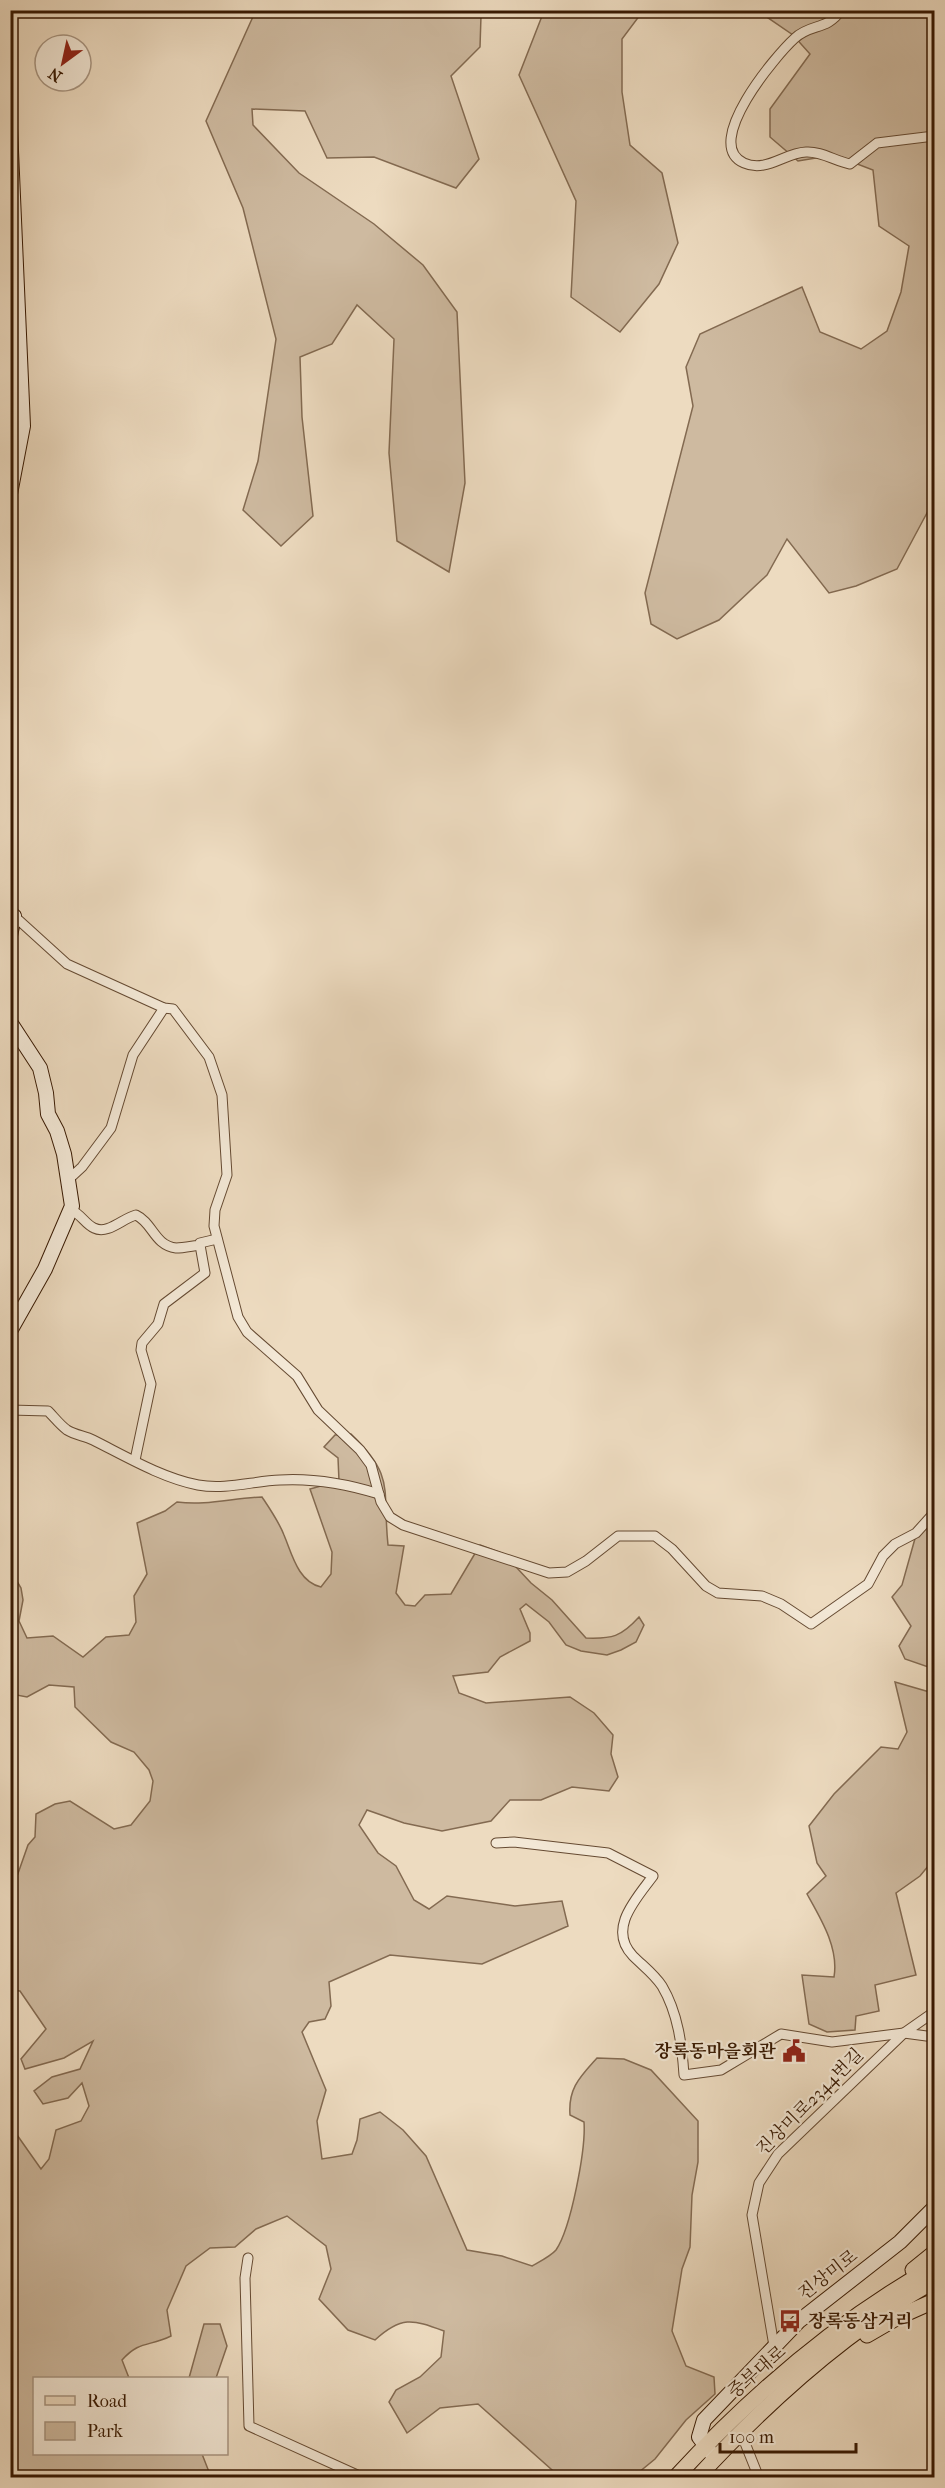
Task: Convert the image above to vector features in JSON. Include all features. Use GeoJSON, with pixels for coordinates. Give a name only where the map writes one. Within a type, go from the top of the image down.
{"type":"FeatureCollection","features":[{"type":"Feature","properties":{"kind":"main road"},"geometry":{"type":"LineString","coordinates":[[836,2331],[934,2253]]}},
{"type":"Feature","properties":{"kind":"main road","name":"중부대로"},"geometry":{"type":"LineString","coordinates":[[675,2478],[704,2446],[836,2331],[934,2267]]}},
{"type":"Feature","properties":{"kind":"main road","name":"중부대로"},"geometry":{"type":"LineString","coordinates":[[697,2478],[741,2433],[809,2372],[884,2312],[934,2281]]}},
{"type":"Feature","properties":{"kind":"main road"},"geometry":{"type":"LineString","coordinates":[[809,2372],[898,2317],[934,2301]]}},
{"type":"Feature","properties":{"kind":"street"},"geometry":{"type":"LineString","coordinates":[[841,10],[829,24],[800,34],[761,78],[732,127],[730,147],[735,156],[742,162],[762,166],[797,153],[815,152],[850,164],[878,143],[934,136]]}},
{"type":"Feature","properties":{"kind":"street"},"geometry":{"type":"LineString","coordinates":[[10,128],[23,415],[18,461],[10,494]]}},
{"type":"Feature","properties":{"kind":"street"},"geometry":{"type":"LineString","coordinates":[[10,936],[12,914]]}},
{"type":"Feature","properties":{"kind":"street"},"geometry":{"type":"LineString","coordinates":[[12,914],[67,964],[164,1008],[172,1009],[209,1057],[222,1095],[227,1175],[215,1210],[217,1239],[238,1317],[247,1332],[297,1376],[318,1410],[360,1450],[371,1465],[390,1517],[403,1525],[549,1573],[567,1572],[618,1536],[655,1536],[672,1549],[706,1586],[718,1593],[762,1596],[782,1604],[812,1624],[868,1584],[883,1556],[895,1544],[916,1533],[934,1513]]}},
{"type":"Feature","properties":{"kind":"street"},"geometry":{"type":"LineString","coordinates":[[69,1179],[82,1167],[111,1128],[133,1054],[164,1008]]}},
{"type":"Feature","properties":{"kind":"street"},"geometry":{"type":"LineString","coordinates":[[10,1022],[40,1068],[48,1114],[57,1131],[69,1179],[70,1210],[45,1269],[10,1331]]}},
{"type":"Feature","properties":{"kind":"street"},"geometry":{"type":"LineString","coordinates":[[70,1210],[78,1213],[93,1228],[102,1230],[136,1215],[148,1225],[157,1240],[176,1248],[200,1245],[217,1239]]}},
{"type":"Feature","properties":{"kind":"street"},"geometry":{"type":"LineString","coordinates":[[135,1460],[151,1384],[141,1350],[142,1343],[158,1324],[164,1304],[205,1273],[200,1245]]}},
{"type":"Feature","properties":{"kind":"street"},"geometry":{"type":"LineString","coordinates":[[10,1410],[48,1411],[68,1431],[93,1439],[111,1451],[198,1485],[247,1486],[278,1480],[306,1479],[337,1483],[380,1494]]}},
{"type":"Feature","properties":{"kind":"street"},"geometry":{"type":"LineString","coordinates":[[496,1843],[514,1842],[608,1853],[653,1876],[628,1912],[623,1923],[622,1940],[631,1954],[660,1983],[671,2003],[682,2053],[684,2075],[702,2075],[721,2070],[781,2034],[832,2042],[904,2032],[934,2037]]}},
{"type":"Feature","properties":{"kind":"street","name":"진상미로2344번길"},"geometry":{"type":"LineString","coordinates":[[774,2346],[752,2215],[759,2182],[778,2154],[904,2032],[934,2012]]}},
{"type":"Feature","properties":{"kind":"street","name":"진상미로"},"geometry":{"type":"LineString","coordinates":[[704,2446],[699,2432],[704,2420],[774,2346],[820,2304],[900,2242],[934,2208]]}},
{"type":"Feature","properties":{"kind":"street"},"geometry":{"type":"LineString","coordinates":[[248,2258],[245,2278],[249,2426],[364,2478]]}},
{"type":"Feature","properties":{"kind":"street"},"geometry":{"type":"LineString","coordinates":[[741,2433],[759,2478]]}},
{"type":"Feature","properties":{"kind":"street"},"geometry":{"type":"LineString","coordinates":[[704,2446],[716,2457]]}},
{"type":"Feature","properties":{"kind":"green space"},"geometry":{"type":"Polygon","coordinates":[[[256,10],[484,11],[481,16],[480,47],[451,76],[479,159],[456,188],[374,157],[327,158],[305,111],[252,109],[253,125],[299,173],[374,224],[423,265],[457,312],[465,483],[449,572],[397,541],[389,453],[394,339],[357,305],[332,344],[300,357],[302,417],[313,516],[281,546],[243,510],[258,461],[276,339],[243,208],[206,121],[256,10]]]}},
{"type":"Feature","properties":{"kind":"green space"},"geometry":{"type":"Polygon","coordinates":[[[544,11],[643,11],[622,39],[622,92],[630,145],[662,173],[678,243],[659,284],[620,332],[571,297],[576,201],[519,75],[544,11]]]}},
{"type":"Feature","properties":{"kind":"green space"},"geometry":{"type":"Polygon","coordinates":[[[758,11],[934,11],[934,509],[928,511],[897,569],[856,586],[829,593],[787,539],[767,575],[719,620],[677,639],[651,624],[645,593],[693,406],[686,367],[700,334],[802,287],[820,332],[861,349],[887,331],[901,292],[909,246],[879,226],[873,170],[834,155],[798,161],[770,137],[770,109],[810,54],[793,35],[758,11]]]}},
{"type":"Feature","properties":{"kind":"green space"},"geometry":{"type":"Polygon","coordinates":[[[351,1434],[375,1462],[381,1473],[386,1497],[388,1545],[404,1546],[396,1593],[405,1605],[415,1606],[425,1595],[451,1594],[480,1545],[504,1554],[531,1583],[552,1600],[586,1638],[616,1635],[627,1629],[639,1617],[644,1625],[636,1642],[621,1650],[607,1655],[581,1651],[566,1645],[549,1622],[526,1604],[520,1609],[530,1633],[530,1641],[500,1657],[488,1672],[453,1676],[459,1693],[486,1703],[570,1697],[594,1713],[613,1735],[611,1754],[618,1777],[609,1791],[572,1787],[541,1800],[510,1800],[491,1821],[442,1831],[404,1823],[367,1810],[359,1825],[378,1853],[396,1866],[414,1900],[429,1909],[447,1896],[515,1906],[562,1901],[568,1926],[482,1964],[390,1955],[329,1982],[331,2006],[325,2019],[309,2022],[302,2032],[326,2090],[317,2121],[322,2159],[352,2154],[360,2119],[380,2112],[403,2130],[426,2156],[467,2250],[502,2256],[532,2266],[556,2250],[572,2207],[584,2134],[584,2122],[570,2115],[571,2097],[576,2084],[597,2058],[624,2059],[651,2070],[698,2121],[698,2162],[692,2195],[690,2247],[682,2269],[672,2331],[686,2366],[714,2377],[715,2394],[686,2420],[655,2459],[633,2477],[560,2477],[478,2404],[440,2408],[407,2433],[389,2402],[396,2390],[420,2377],[441,2357],[444,2331],[415,2322],[407,2322],[392,2327],[375,2340],[348,2330],[319,2299],[331,2269],[326,2246],[287,2216],[256,2229],[235,2247],[210,2248],[186,2266],[167,2310],[171,2336],[134,2349],[128,2354],[122,2360],[129,2377],[33,2377],[33,2455],[202,2455],[211,2477],[12,2477],[10,2125],[41,2169],[49,2159],[56,2130],[81,2121],[89,2106],[82,2083],[68,2098],[43,2104],[34,2091],[52,2077],[80,2069],[93,2041],[64,2058],[25,2069],[21,2059],[46,2029],[20,1991],[10,1990],[11,1882],[15,1882],[28,1845],[35,1837],[36,1814],[55,1804],[70,1801],[114,1829],[131,1825],[150,1801],[153,1781],[149,1770],[134,1752],[111,1742],[75,1707],[74,1687],[49,1685],[27,1697],[11,1694],[11,1571],[21,1588],[23,1600],[19,1621],[27,1638],[53,1636],[83,1657],[106,1637],[129,1635],[136,1622],[134,1596],[147,1574],[137,1523],[165,1511],[177,1502],[209,1502],[262,1497],[280,1525],[301,1573],[313,1584],[321,1587],[331,1574],[332,1552],[310,1489],[339,1481],[338,1458],[324,1447],[335,1435],[351,1434]]]}},
{"type":"Feature","properties":{"kind":"green space"},"geometry":{"type":"Polygon","coordinates":[[[934,1516],[934,1669],[905,1659],[899,1646],[911,1626],[892,1597],[902,1585],[916,1535],[934,1516]]]}},
{"type":"Feature","properties":{"kind":"green space"},"geometry":{"type":"Polygon","coordinates":[[[895,1682],[933,1693],[934,1687],[934,1859],[920,1876],[896,1893],[916,1975],[875,1985],[879,2011],[856,2016],[855,2030],[827,2032],[809,2024],[802,1975],[834,1977],[835,1966],[828,1934],[807,1894],[826,1876],[817,1863],[809,1826],[834,1794],[881,1747],[898,1749],[907,1732],[895,1682]]]}},
{"type":"Feature","properties":{"kind":"green space"},"geometry":{"type":"Polygon","coordinates":[[[204,2324],[220,2324],[227,2346],[216,2377],[189,2377],[204,2324]]]}},
{"type":"Feature","properties":{"kind":"place","name":"장록동마을회관"},"geometry":{"type":"Point","coordinates":[794,2051]}},
{"type":"Feature","properties":{"kind":"place","name":"장록동삼거리"},"geometry":{"type":"Point","coordinates":[790,2321]}}]}
